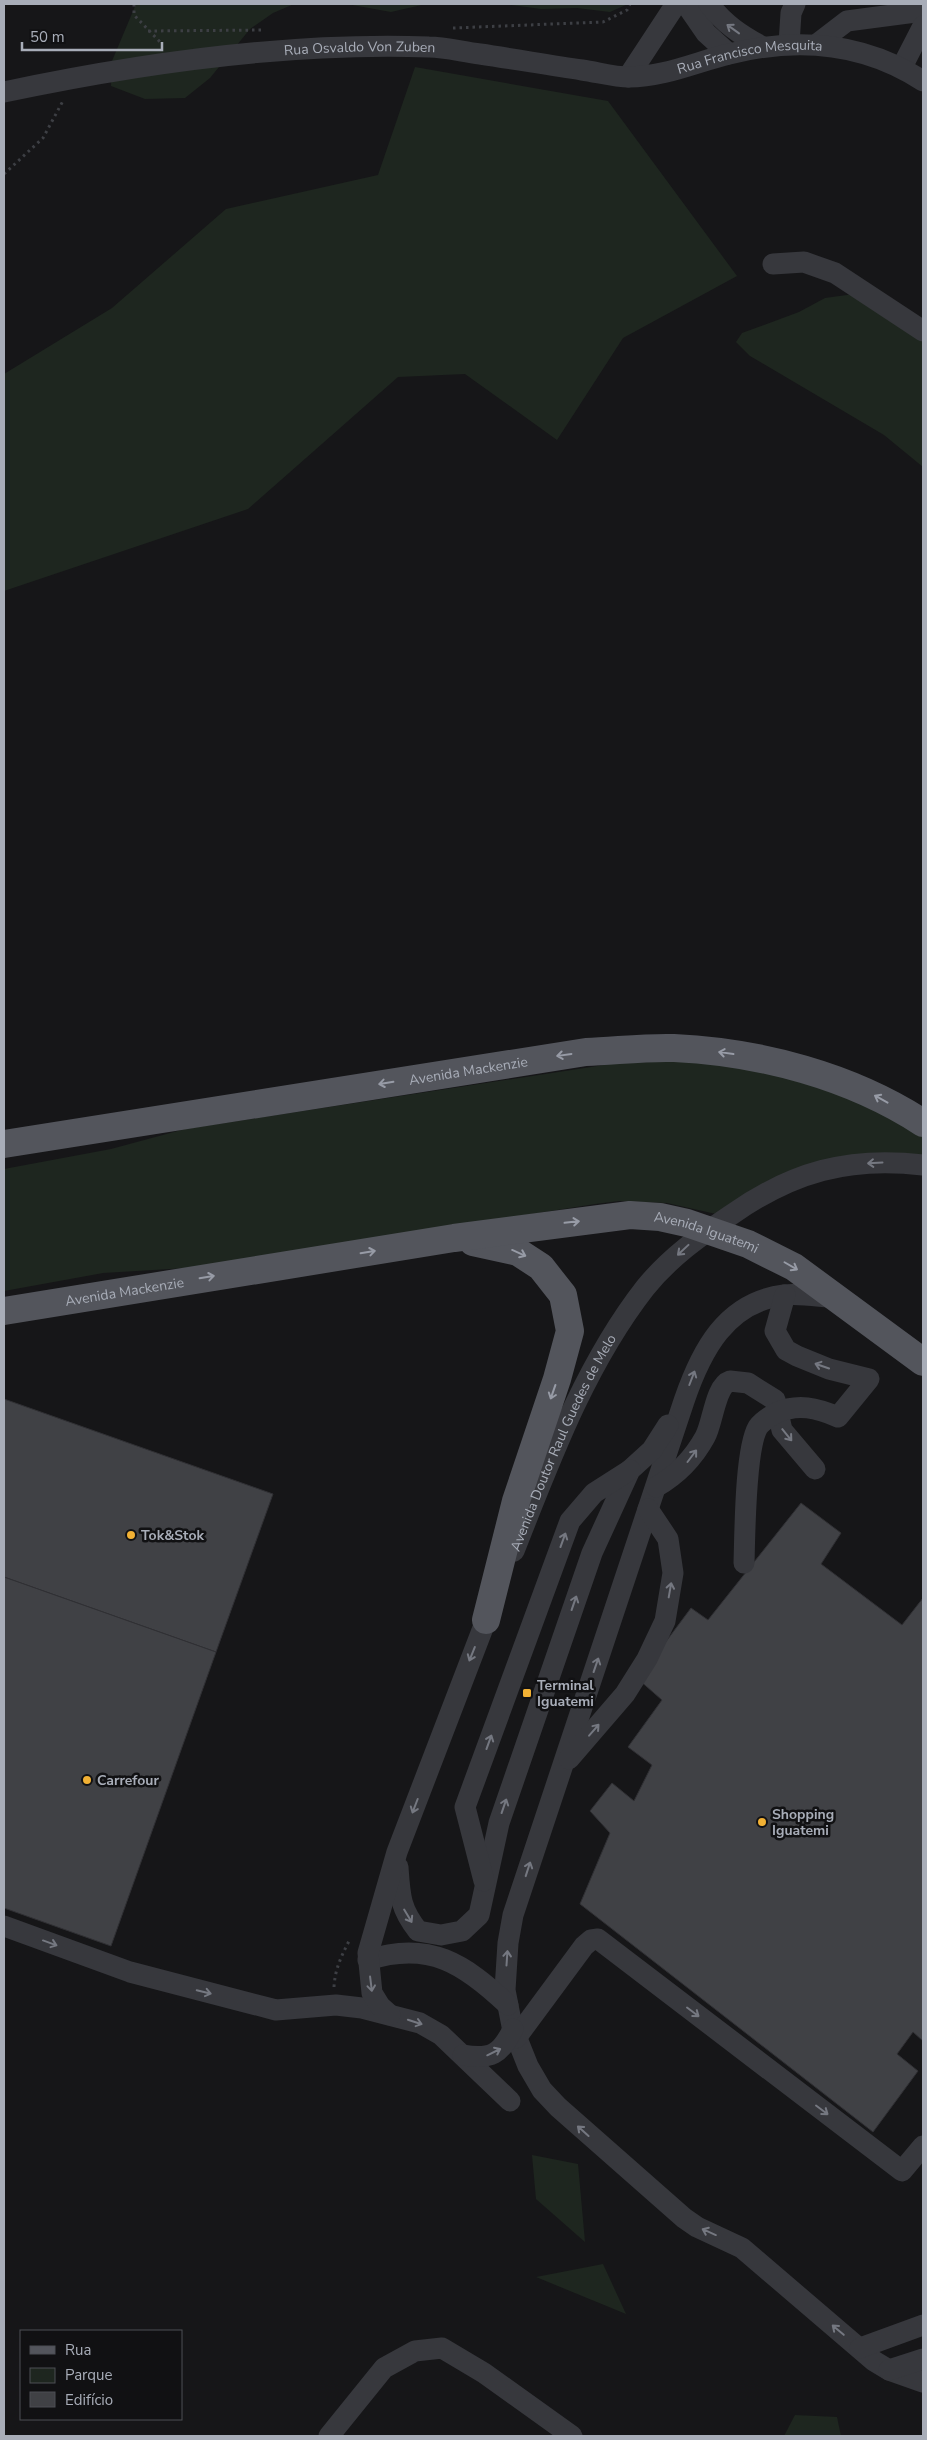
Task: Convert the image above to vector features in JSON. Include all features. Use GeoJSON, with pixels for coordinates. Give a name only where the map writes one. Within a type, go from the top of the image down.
{"type":"FeatureCollection","features":[{"type":"Feature","properties":{"kind":"main road","name":"Avenida Mackenzie"},"geometry":{"type":"LineString","coordinates":[[4,1144],[586,1052],[672,1048],[724,1053],[773,1061],[872,1094],[923,1123]]}},
{"type":"Feature","properties":{"kind":"main road","name":"Avenida Iguatemi"},"geometry":{"type":"LineString","coordinates":[[454,1238],[630,1215],[660,1217],[687,1223],[748,1244],[794,1267],[923,1362]]}},
{"type":"Feature","properties":{"kind":"main road","name":"Avenida Mackenzie"},"geometry":{"type":"LineString","coordinates":[[4,1310],[454,1238]]}},
{"type":"Feature","properties":{"kind":"main road"},"geometry":{"type":"LineString","coordinates":[[454,1238],[518,1252],[541,1267],[563,1295],[570,1332],[557,1379],[516,1501],[486,1620]]}},
{"type":"Feature","properties":{"kind":"street"},"geometry":{"type":"LineString","coordinates":[[628,77],[676,4]]}},
{"type":"Feature","properties":{"kind":"street"},"geometry":{"type":"LineString","coordinates":[[686,4],[706,33],[729,54]]}},
{"type":"Feature","properties":{"kind":"street"},"geometry":{"type":"LineString","coordinates":[[709,4],[720,19],[730,27],[763,47]]}},
{"type":"Feature","properties":{"kind":"street"},"geometry":{"type":"LineString","coordinates":[[789,44],[791,13],[794,4]]}},
{"type":"Feature","properties":{"kind":"street","name":"Rua Francisco Mesquita"},"geometry":{"type":"LineString","coordinates":[[628,77],[667,72],[729,54],[763,47],[789,44],[817,44],[847,21],[923,11]]}},
{"type":"Feature","properties":{"kind":"street"},"geometry":{"type":"LineString","coordinates":[[902,67],[923,26]]}},
{"type":"Feature","properties":{"kind":"street"},"geometry":{"type":"LineString","coordinates":[[817,44],[858,52],[902,67],[923,81]]}},
{"type":"Feature","properties":{"kind":"street","name":"Rua Osvaldo Von Zuben"},"geometry":{"type":"LineString","coordinates":[[4,92],[72,78],[180,62],[322,47],[431,47],[628,77]]}},
{"type":"Feature","properties":{"kind":"street"},"geometry":{"type":"LineString","coordinates":[[773,264],[804,262],[835,273],[923,331]]}},
{"type":"Feature","properties":{"kind":"street","name":"Avenida Doutor Raul Guedes de Melo"},"geometry":{"type":"LineString","coordinates":[[390,2015],[380,2006],[372,1993],[368,1953],[397,1852],[486,1620],[556,1445],[609,1340],[646,1287],[687,1246],[772,1188],[841,1165],[895,1162],[923,1165]]}},
{"type":"Feature","properties":{"kind":"street"},"geometry":{"type":"LineString","coordinates":[[744,1563],[747,1487],[754,1435],[763,1421],[778,1412],[800,1406],[813,1408],[838,1417],[869,1379],[812,1362],[786,1350],[775,1331],[785,1295]]}},
{"type":"Feature","properties":{"kind":"street"},"geometry":{"type":"LineString","coordinates":[[838,1298],[785,1295],[758,1300],[739,1312],[719,1331],[702,1353],[684,1401],[513,1915],[508,1944],[505,1990],[515,2033],[528,2066],[542,2090],[585,2132],[684,2218],[697,2227],[742,2248],[860,2348],[889,2370],[923,2382]]}},
{"type":"Feature","properties":{"kind":"street"},"geometry":{"type":"LineString","coordinates":[[656,1487],[673,1477],[702,1444],[721,1390],[726,1382],[743,1382],[775,1400],[782,1430],[815,1469]]}},
{"type":"Feature","properties":{"kind":"street"},"geometry":{"type":"LineString","coordinates":[[486,1889],[465,1807],[570,1521],[594,1493],[630,1470],[652,1450],[684,1401]]}},
{"type":"Feature","properties":{"kind":"street"},"geometry":{"type":"LineString","coordinates":[[397,1852],[400,1896],[406,1915],[418,1931],[441,1934],[462,1931],[479,1915],[486,1889],[498,1822],[592,1553],[630,1470]]}},
{"type":"Feature","properties":{"kind":"street"},"geometry":{"type":"LineString","coordinates":[[562,1767],[625,1694],[647,1659],[665,1621],[673,1573],[668,1539],[648,1510]]}},
{"type":"Feature","properties":{"kind":"street"},"geometry":{"type":"LineString","coordinates":[[4,1926],[130,1972],[276,2010],[336,2005],[362,2008],[420,2023],[442,2035],[510,2101]]}},
{"type":"Feature","properties":{"kind":"street"},"geometry":{"type":"LineString","coordinates":[[463,2055],[485,2056],[499,2052],[591,1940],[598,1939],[902,2171],[923,2146]]}},
{"type":"Feature","properties":{"kind":"street"},"geometry":{"type":"LineString","coordinates":[[368,1960],[402,1951],[421,1953],[447,1961],[470,1972],[508,2005]]}},
{"type":"Feature","properties":{"kind":"street"},"geometry":{"type":"LineString","coordinates":[[860,2348],[923,2326]]}},
{"type":"Feature","properties":{"kind":"street"},"geometry":{"type":"LineString","coordinates":[[328,2436],[384,2368],[415,2351],[442,2348],[484,2373],[572,2436]]}},
{"type":"Feature","properties":{"kind":"street"},"geometry":{"type":"LineString","coordinates":[[889,2370],[923,2359]]}},
{"type":"Feature","properties":{"kind":"path"},"geometry":{"type":"LineString","coordinates":[[134,4],[134,15],[180,62]]}},
{"type":"Feature","properties":{"kind":"path"},"geometry":{"type":"LineString","coordinates":[[4,174],[43,138],[60,108],[72,78]]}},
{"type":"Feature","properties":{"kind":"path"},"geometry":{"type":"LineString","coordinates":[[334,1988],[338,1962],[352,1935]]}},
{"type":"Feature","properties":{"kind":"green space"},"geometry":{"type":"Polygon","coordinates":[[[136,4],[294,4],[273,13],[250,29],[210,78],[185,98],[145,99],[111,86],[112,61],[136,4]]]}},
{"type":"Feature","properties":{"kind":"green space"},"geometry":{"type":"Polygon","coordinates":[[[347,4],[426,4],[391,12],[347,4]]]}},
{"type":"Feature","properties":{"kind":"green space"},"geometry":{"type":"Polygon","coordinates":[[[505,4],[628,4],[610,12],[577,8],[541,9],[505,4]]]}},
{"type":"Feature","properties":{"kind":"green space"},"geometry":{"type":"Polygon","coordinates":[[[415,67],[608,101],[737,276],[623,338],[557,440],[465,374],[398,377],[248,509],[4,591],[4,374],[112,308],[226,209],[378,175],[415,67]]]}},
{"type":"Feature","properties":{"kind":"green space"},"geometry":{"type":"Polygon","coordinates":[[[854,294],[910,329],[923,342],[923,467],[884,435],[750,356],[736,342],[742,333],[799,312],[825,298],[854,294]]]}},
{"type":"Feature","properties":{"kind":"green space"},"geometry":{"type":"Polygon","coordinates":[[[686,1061],[756,1069],[856,1099],[923,1136],[923,1155],[898,1155],[716,1214],[667,1203],[619,1201],[187,1268],[103,1273],[4,1291],[4,1169],[111,1149],[185,1129],[617,1063],[686,1061]]]}},
{"type":"Feature","properties":{"kind":"green space"},"geometry":{"type":"Polygon","coordinates":[[[532,2155],[578,2164],[585,2242],[536,2199],[532,2155]]]}},
{"type":"Feature","properties":{"kind":"green space"},"geometry":{"type":"Polygon","coordinates":[[[603,2264],[626,2314],[536,2277],[603,2264]]]}},
{"type":"Feature","properties":{"kind":"green space"},"geometry":{"type":"Polygon","coordinates":[[[795,2415],[837,2417],[841,2436],[784,2436],[795,2415]]]}},
{"type":"Feature","properties":{"kind":"building","name":"Tok&Stok"},"geometry":{"type":"Polygon","coordinates":[[[4,1399],[273,1494],[216,1652],[4,1577],[4,1399]]]}},
{"type":"Feature","properties":{"kind":"building","name":"Shopping Iguatemi"},"geometry":{"type":"Polygon","coordinates":[[[801,1503],[841,1533],[821,1564],[902,1625],[923,1598],[923,2041],[913,2032],[897,2054],[918,2071],[873,2132],[580,1904],[610,1833],[590,1811],[612,1783],[634,1801],[652,1765],[628,1747],[662,1700],[638,1679],[691,1608],[708,1620],[801,1503]]]}},
{"type":"Feature","properties":{"kind":"building","name":"Carrefour"},"geometry":{"type":"Polygon","coordinates":[[[4,1577],[216,1652],[111,1946],[4,1908],[4,1577]]]}},
{"type":"Feature","properties":{"kind":"place","name":"Tok&Stok"},"geometry":{"type":"Point","coordinates":[131,1535]}},
{"type":"Feature","properties":{"kind":"place","name":"Terminal Iguatemi"},"geometry":{"type":"Point","coordinates":[527,1693]}},
{"type":"Feature","properties":{"kind":"place","name":"Carrefour"},"geometry":{"type":"Point","coordinates":[87,1780]}},
{"type":"Feature","properties":{"kind":"place","name":"Shopping Iguatemi"},"geometry":{"type":"Point","coordinates":[762,1822]}}]}
